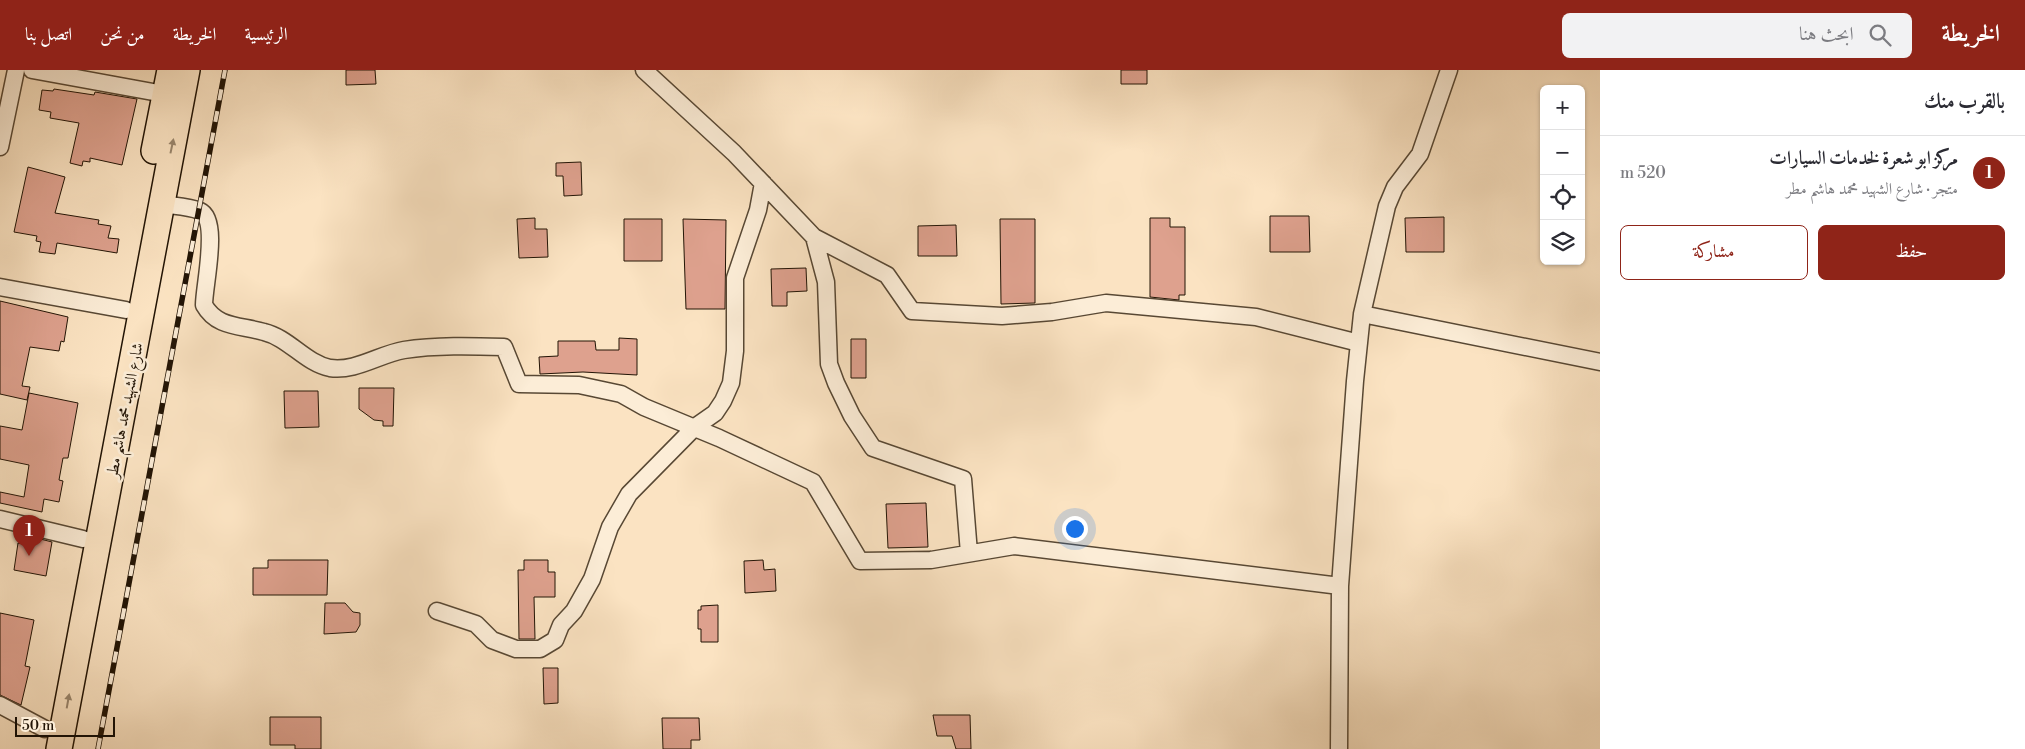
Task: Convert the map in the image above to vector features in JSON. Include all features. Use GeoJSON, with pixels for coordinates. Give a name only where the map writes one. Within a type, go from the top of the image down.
{"type":"FeatureCollection","features":[{"type":"Feature","properties":{"kind":"main road","name":"شارع الشهيد محمد هاشم مطر"},"geometry":{"type":"LineString","coordinates":[[49,742],[115,462],[161,204],[174,96],[170,70]]}},
{"type":"Feature","properties":{"kind":"main road","name":"شارع الشهيد محمد هاشم مطر"},"geometry":{"type":"LineString","coordinates":[[49,742],[83,539],[126,310],[174,96],[187,70]]}},
{"type":"Feature","properties":{"kind":"street"},"geometry":{"type":"LineString","coordinates":[[0,147],[16,70]]}},
{"type":"Feature","properties":{"kind":"street"},"geometry":{"type":"LineString","coordinates":[[32,70],[174,96]]}},
{"type":"Feature","properties":{"kind":"street"},"geometry":{"type":"LineString","coordinates":[[644,70],[763,183],[814,236],[887,275],[912,311],[1002,316],[1052,312],[1106,303],[1256,317],[1359,343]]}},
{"type":"Feature","properties":{"kind":"street"},"geometry":{"type":"LineString","coordinates":[[1339,749],[1340,586],[1362,314],[1387,206],[1396,187],[1420,154],[1449,70]]}},
{"type":"Feature","properties":{"kind":"street"},"geometry":{"type":"LineString","coordinates":[[437,611],[476,624],[492,640],[516,649],[540,649],[555,640],[561,625],[574,611],[592,579],[610,527],[621,505],[629,494],[695,427],[715,413],[723,401],[731,383],[736,351],[735,278],[758,210],[763,183]]}},
{"type":"Feature","properties":{"kind":"street"},"geometry":{"type":"LineString","coordinates":[[161,204],[199,210],[210,225],[204,305],[223,324],[275,335],[320,365],[341,368],[393,352],[414,349],[504,347],[520,384],[579,385],[621,394],[663,415],[695,427],[813,482],[860,561],[931,560],[1014,546],[1340,586]]}},
{"type":"Feature","properties":{"kind":"street"},"geometry":{"type":"LineString","coordinates":[[814,236],[826,282],[829,364],[852,416],[873,448],[964,479],[969,554]]}},
{"type":"Feature","properties":{"kind":"street"},"geometry":{"type":"LineString","coordinates":[[0,287],[126,310]]}},
{"type":"Feature","properties":{"kind":"street"},"geometry":{"type":"LineString","coordinates":[[1362,314],[1600,362]]}},
{"type":"Feature","properties":{"kind":"street"},"geometry":{"type":"LineString","coordinates":[[0,518],[83,539]]}},
{"type":"Feature","properties":{"kind":"street"},"geometry":{"type":"LineString","coordinates":[[0,705],[49,742]]}},
{"type":"Feature","properties":{"kind":"building"},"geometry":{"type":"Polygon","coordinates":[[[346,70],[375,70],[376,84],[346,85],[346,70]]]}},
{"type":"Feature","properties":{"kind":"building"},"geometry":{"type":"Polygon","coordinates":[[[1121,70],[1147,70],[1147,84],[1121,84],[1121,70]]]}},
{"type":"Feature","properties":{"kind":"building"},"geometry":{"type":"Polygon","coordinates":[[[54,89],[94,95],[95,92],[137,99],[122,165],[90,158],[90,162],[83,161],[82,166],[70,163],[79,123],[50,118],[51,112],[39,110],[42,90],[53,91],[54,89]]]}},
{"type":"Feature","properties":{"kind":"building"},"geometry":{"type":"Polygon","coordinates":[[[581,162],[582,195],[564,196],[563,176],[556,176],[556,163],[581,162]]]}},
{"type":"Feature","properties":{"kind":"building"},"geometry":{"type":"Polygon","coordinates":[[[28,167],[65,177],[55,213],[99,220],[98,224],[111,226],[108,238],[119,239],[117,253],[57,243],[55,254],[39,252],[41,242],[36,241],[37,236],[14,232],[28,167]]]}},
{"type":"Feature","properties":{"kind":"building"},"geometry":{"type":"Polygon","coordinates":[[[1270,216],[1309,216],[1310,252],[1270,252],[1270,216]]]}},
{"type":"Feature","properties":{"kind":"building"},"geometry":{"type":"Polygon","coordinates":[[[1444,217],[1444,252],[1406,252],[1405,218],[1444,217]]]}},
{"type":"Feature","properties":{"kind":"building"},"geometry":{"type":"Polygon","coordinates":[[[535,218],[535,229],[547,229],[548,257],[519,258],[517,219],[535,218]]]}},
{"type":"Feature","properties":{"kind":"building"},"geometry":{"type":"Polygon","coordinates":[[[1150,218],[1170,218],[1170,227],[1185,227],[1185,295],[1179,295],[1179,300],[1150,297],[1150,218]]]}},
{"type":"Feature","properties":{"kind":"building"},"geometry":{"type":"Polygon","coordinates":[[[624,219],[662,219],[662,261],[624,261],[624,219]]]}},
{"type":"Feature","properties":{"kind":"building"},"geometry":{"type":"Polygon","coordinates":[[[683,219],[726,220],[725,309],[686,309],[683,219]]]}},
{"type":"Feature","properties":{"kind":"building"},"geometry":{"type":"Polygon","coordinates":[[[1000,219],[1035,219],[1035,303],[1001,304],[1000,219]]]}},
{"type":"Feature","properties":{"kind":"building"},"geometry":{"type":"Polygon","coordinates":[[[956,225],[957,256],[918,256],[918,226],[956,225]]]}},
{"type":"Feature","properties":{"kind":"building"},"geometry":{"type":"Polygon","coordinates":[[[806,268],[807,291],[787,292],[787,306],[772,306],[771,269],[806,268]]]}},
{"type":"Feature","properties":{"kind":"building"},"geometry":{"type":"Polygon","coordinates":[[[0,301],[68,317],[64,342],[61,341],[59,351],[30,347],[22,386],[30,387],[27,400],[0,394],[0,301]]]}},
{"type":"Feature","properties":{"kind":"building"},"geometry":{"type":"Polygon","coordinates":[[[619,338],[637,339],[637,375],[583,372],[540,374],[539,357],[558,356],[558,341],[595,341],[596,350],[619,350],[619,338]]]}},
{"type":"Feature","properties":{"kind":"building"},"geometry":{"type":"Polygon","coordinates":[[[851,339],[866,339],[866,378],[851,378],[851,339]]]}},
{"type":"Feature","properties":{"kind":"building"},"geometry":{"type":"Polygon","coordinates":[[[359,388],[394,388],[393,426],[383,426],[383,421],[374,420],[359,409],[359,388]]]}},
{"type":"Feature","properties":{"kind":"building"},"geometry":{"type":"Polygon","coordinates":[[[284,391],[318,391],[319,427],[285,428],[284,391]]]}},
{"type":"Feature","properties":{"kind":"building"},"geometry":{"type":"Polygon","coordinates":[[[29,393],[78,403],[68,458],[63,458],[59,480],[63,481],[59,502],[44,499],[42,512],[0,503],[0,492],[24,497],[29,465],[0,459],[0,426],[22,430],[29,393]]]}},
{"type":"Feature","properties":{"kind":"building"},"geometry":{"type":"Polygon","coordinates":[[[926,503],[928,547],[888,548],[886,504],[926,503]]]}},
{"type":"Feature","properties":{"kind":"building"},"geometry":{"type":"Polygon","coordinates":[[[25,535],[52,542],[46,576],[14,570],[18,543],[23,544],[25,535]]]}},
{"type":"Feature","properties":{"kind":"building"},"geometry":{"type":"Polygon","coordinates":[[[268,560],[328,560],[327,595],[253,595],[253,568],[268,568],[268,560]]]}},
{"type":"Feature","properties":{"kind":"building"},"geometry":{"type":"Polygon","coordinates":[[[524,560],[548,560],[548,572],[555,572],[555,597],[534,597],[535,639],[519,639],[518,570],[524,570],[524,560]]]}},
{"type":"Feature","properties":{"kind":"building"},"geometry":{"type":"Polygon","coordinates":[[[763,560],[764,570],[775,569],[776,591],[745,593],[744,561],[763,560]]]}},
{"type":"Feature","properties":{"kind":"building"},"geometry":{"type":"Polygon","coordinates":[[[325,603],[345,603],[353,612],[360,613],[360,625],[356,632],[324,634],[325,603]]]}},
{"type":"Feature","properties":{"kind":"building"},"geometry":{"type":"Polygon","coordinates":[[[718,605],[718,642],[701,642],[701,629],[698,629],[698,610],[701,610],[701,606],[718,605]]]}},
{"type":"Feature","properties":{"kind":"building"},"geometry":{"type":"Polygon","coordinates":[[[0,613],[34,620],[25,666],[30,667],[21,705],[0,695],[0,613]]]}},
{"type":"Feature","properties":{"kind":"building"},"geometry":{"type":"Polygon","coordinates":[[[543,668],[558,668],[558,703],[544,704],[543,668]]]}},
{"type":"Feature","properties":{"kind":"building"},"geometry":{"type":"Polygon","coordinates":[[[933,715],[970,715],[971,749],[956,749],[952,736],[937,736],[933,715]]]}},
{"type":"Feature","properties":{"kind":"building"},"geometry":{"type":"Polygon","coordinates":[[[270,717],[321,717],[321,749],[295,749],[295,745],[270,745],[270,717]]]}},
{"type":"Feature","properties":{"kind":"building"},"geometry":{"type":"Polygon","coordinates":[[[662,718],[699,718],[700,740],[691,740],[691,749],[663,749],[662,718]]]}},
{"type":"Feature","properties":{"kind":"railway"},"geometry":{"type":"LineString","coordinates":[[98,749],[225,70]]}},
{"type":"Feature","properties":{"kind":"place","name":"مركز ابو شعرة لخدمات السيارات"},"geometry":{"type":"Point","coordinates":[29,556]}}]}
